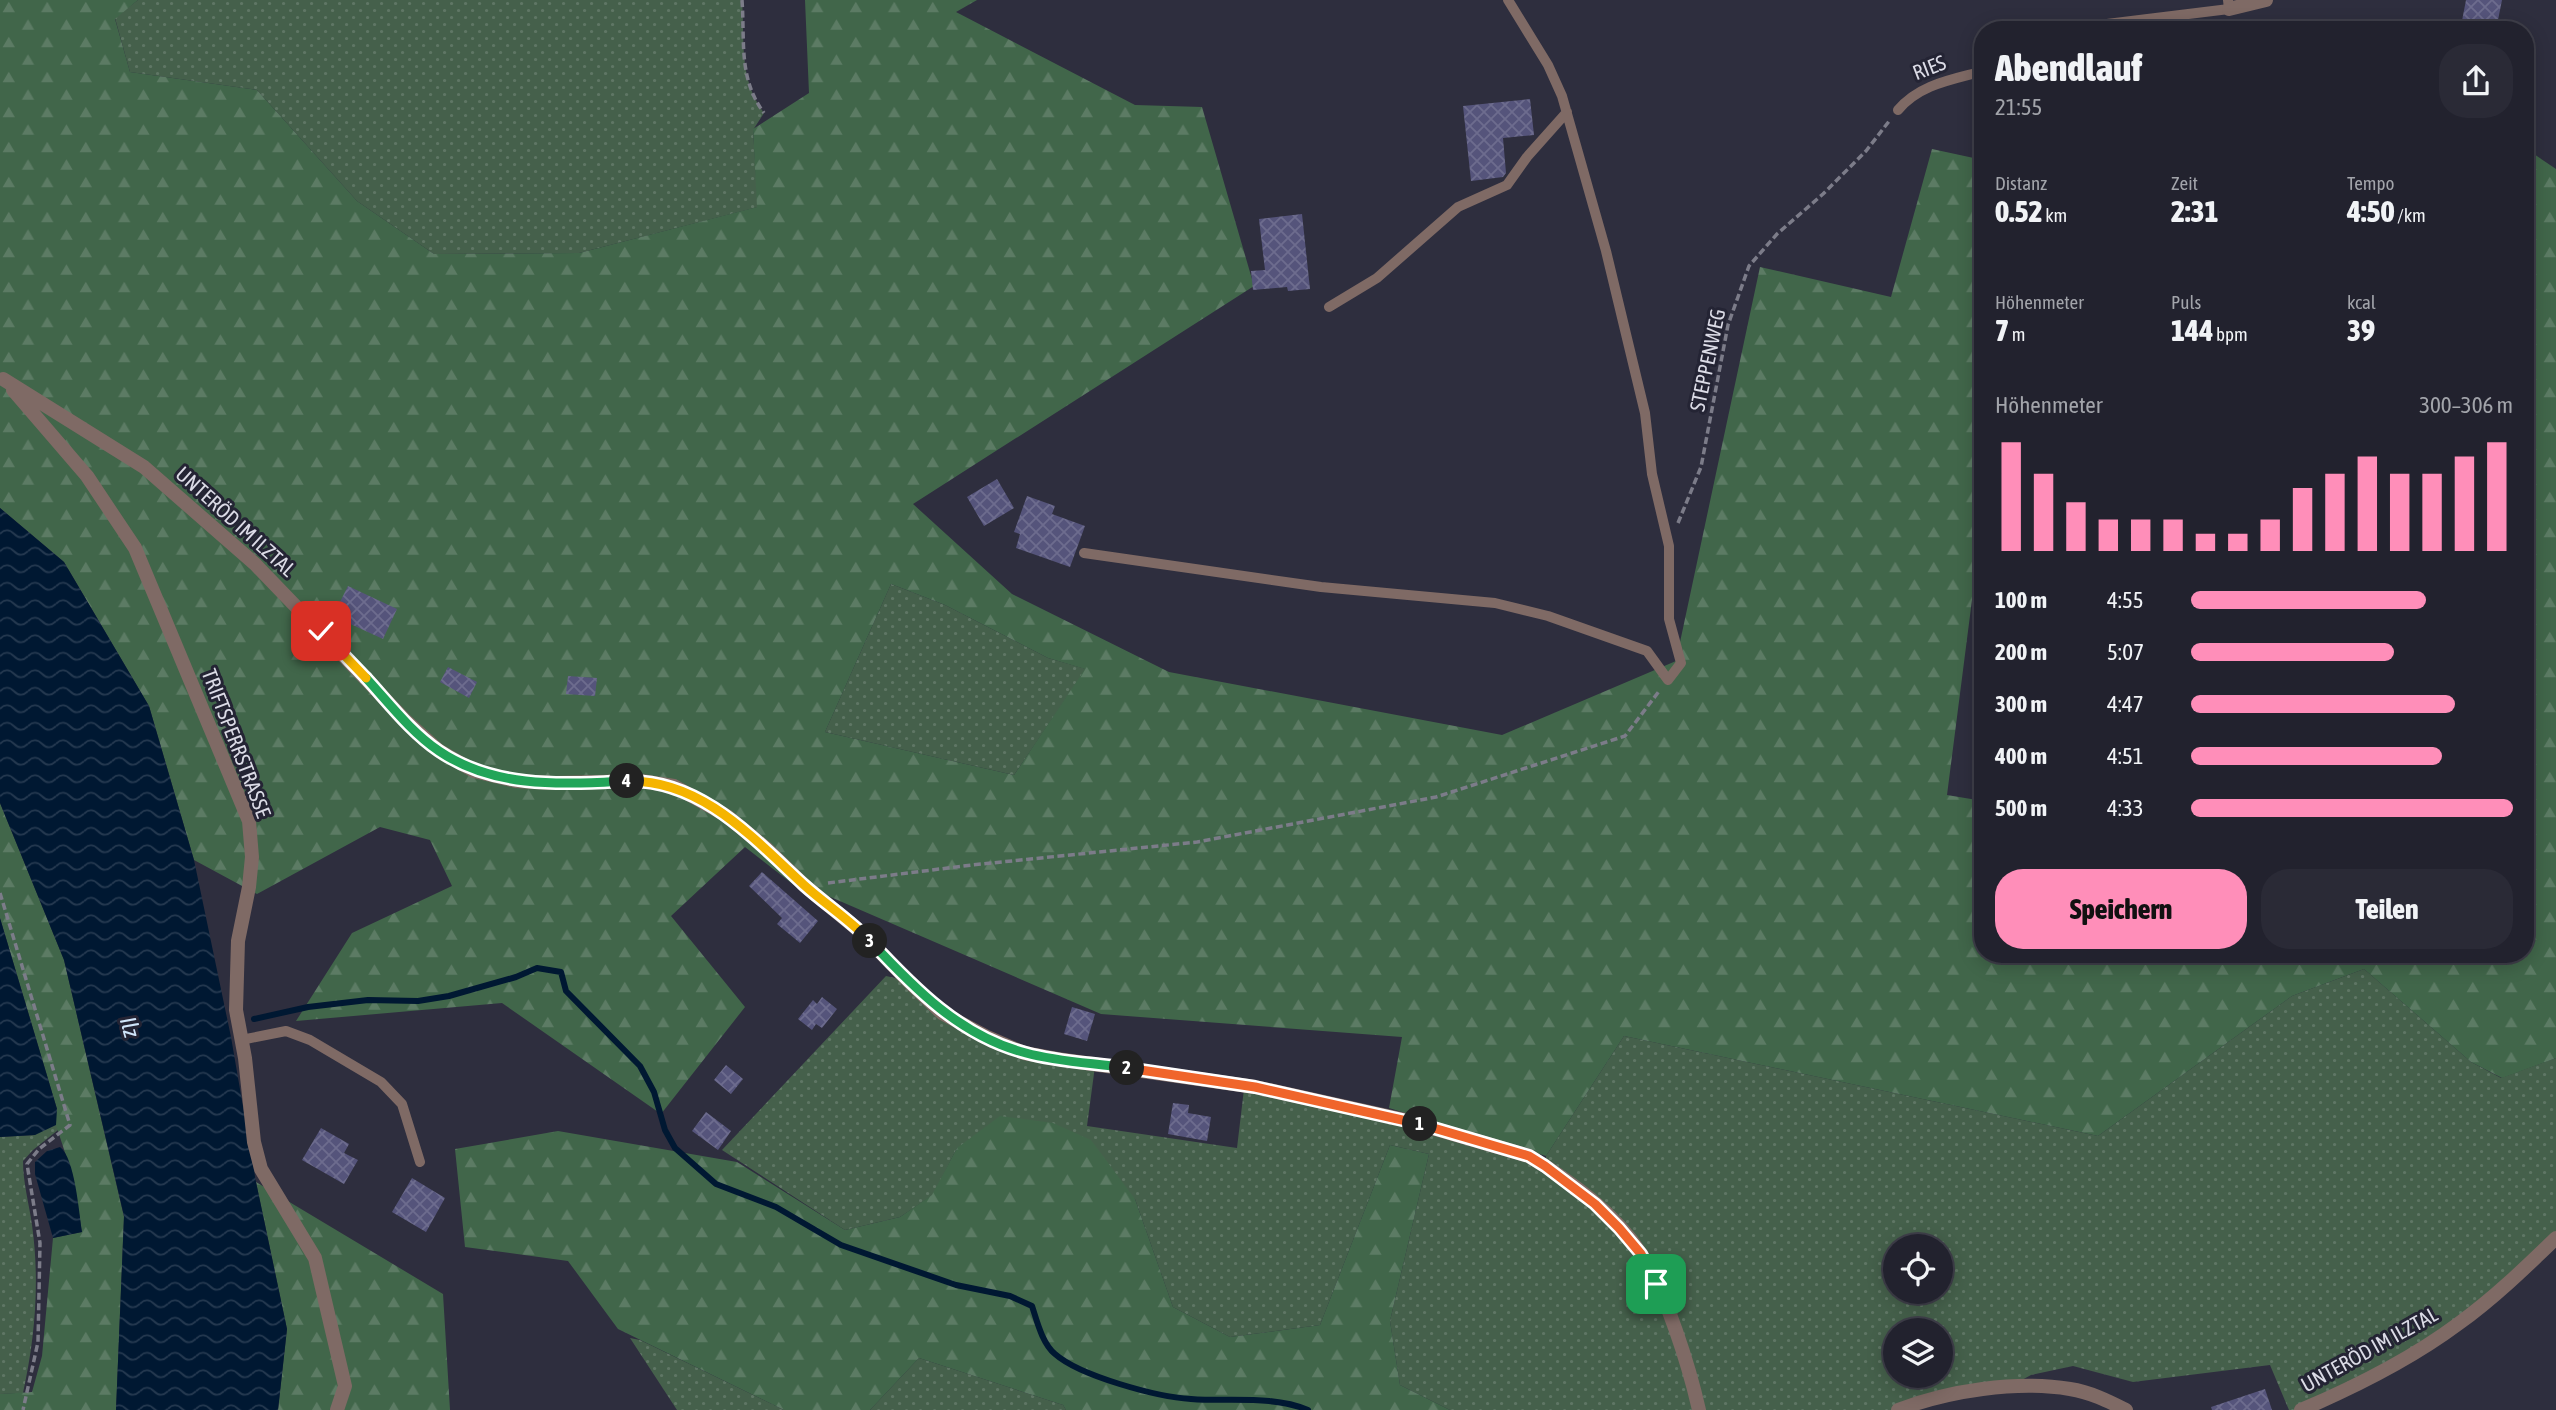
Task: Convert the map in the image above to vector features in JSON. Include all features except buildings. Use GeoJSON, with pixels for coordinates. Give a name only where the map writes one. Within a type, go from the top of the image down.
{"type":"FeatureCollection","features":[{"type":"Feature","properties":{"kind":"street"},"geometry":{"type":"LineString","coordinates":[[2228,5],[2266,0]]}},
{"type":"Feature","properties":{"kind":"street","name":"UNTERÖD IM ILZTAL"},"geometry":{"type":"LineString","coordinates":[[2,378],[144,467],[255,564],[407,722],[438,750],[474,771],[516,781],[641,781],[674,786],[727,816],[767,849],[805,886],[862,932],[942,1013],[987,1037],[1024,1053],[1255,1087],[1401,1119],[1529,1156],[1574,1186],[1595,1204],[1641,1254],[1671,1320],[1699,1410]]}},
{"type":"Feature","properties":{"kind":"street","name":"TRIFTSPERRSTRASSE"},"geometry":{"type":"LineString","coordinates":[[2,378],[87,476],[135,548],[249,821],[252,857],[238,941],[236,1010],[251,1100],[254,1142],[261,1169],[315,1258],[345,1386],[337,1410]]}},
{"type":"Feature","properties":{"kind":"street","name":"UNTERÖD IM ILZTAL"},"geometry":{"type":"LineString","coordinates":[[2301,1410],[2385,1370],[2458,1325],[2556,1238]]}},
{"type":"Feature","properties":{"kind":"street"},"geometry":{"type":"LineString","coordinates":[[1898,1410],[1944,1396],[2038,1386],[2071,1389],[2126,1410]]}},
{"type":"Feature","properties":{"kind":"lane"},"geometry":{"type":"LineString","coordinates":[[1084,553],[1321,587],[1495,603],[1548,617],[1647,651],[1668,680],[1681,663],[1669,619],[1669,546],[1652,474],[1645,413],[1629,344],[1567,112],[1548,65],[1508,0]]}},
{"type":"Feature","properties":{"kind":"lane"},"geometry":{"type":"LineString","coordinates":[[2119,21],[2228,5]]}},
{"type":"Feature","properties":{"kind":"lane","name":"RIES"},"geometry":{"type":"LineString","coordinates":[[1898,110],[1923,89],[1945,81],[1974,76]]}},
{"type":"Feature","properties":{"kind":"lane"},"geometry":{"type":"LineString","coordinates":[[1329,307],[1377,278],[1458,207],[1507,185],[1527,157],[1567,112]]}},
{"type":"Feature","properties":{"kind":"lane"},"geometry":{"type":"LineString","coordinates":[[241,1040],[286,1031],[310,1040],[381,1082],[402,1104],[420,1162]]}},
{"type":"Feature","properties":{"kind":"path"},"geometry":{"type":"LineString","coordinates":[[742,0],[744,68],[752,97],[764,113]]}},
{"type":"Feature","properties":{"kind":"path","name":"STEPPENWEG"},"geometry":{"type":"LineString","coordinates":[[1669,546],[1701,467],[1728,325],[1749,266],[1777,234],[1823,194],[1866,151],[1898,110]]}},
{"type":"Feature","properties":{"kind":"path"},"geometry":{"type":"LineString","coordinates":[[805,886],[972,865],[1197,842],[1436,797],[1625,736],[1668,680]]}},
{"type":"Feature","properties":{"kind":"path"},"geometry":{"type":"LineString","coordinates":[[0,893],[70,1125],[39,1149],[27,1164],[40,1243],[38,1342],[23,1410]]}},
{"type":"Feature","properties":{"kind":"green space"},"geometry":{"type":"Polygon","coordinates":[[[0,0],[138,0],[115,19],[130,72],[257,90],[357,201],[434,254],[579,253],[757,207],[753,129],[809,93],[805,0],[977,0],[956,12],[1135,105],[1202,107],[1254,286],[913,504],[1012,594],[1169,672],[1502,735],[1676,661],[1760,267],[1891,297],[1932,149],[1974,158],[1974,584],[1947,795],[1974,800],[1974,963],[2534,963],[2534,154],[2556,169],[2556,1058],[2502,1078],[2471,1062],[2364,969],[2292,996],[2098,1136],[1624,1036],[1546,1156],[1389,1108],[1402,1037],[1101,1014],[805,886],[799,889],[745,847],[671,916],[745,1007],[661,1114],[502,1003],[296,1021],[352,933],[452,886],[430,840],[380,827],[257,894],[194,860],[149,706],[64,562],[0,508],[0,0]],[[891,584],[825,732],[1014,775],[1085,669],[1048,658],[945,605],[891,584]]]}},
{"type":"Feature","properties":{"kind":"green space"},"geometry":{"type":"Polygon","coordinates":[[[138,0],[742,0],[746,73],[764,113],[753,130],[758,207],[579,253],[434,254],[357,201],[257,90],[130,72],[115,18],[138,0]]]}},
{"type":"Feature","properties":{"kind":"green space"},"geometry":{"type":"Polygon","coordinates":[[[891,584],[945,605],[1048,658],[1086,669],[1014,775],[825,732],[891,584]]]}},
{"type":"Feature","properties":{"kind":"green space"},"geometry":{"type":"Polygon","coordinates":[[[0,803],[64,960],[124,1217],[116,1410],[0,1410],[0,1394],[32,1392],[42,1356],[53,1238],[82,1232],[73,1177],[56,1125],[57,1109],[0,918],[0,803]]]}},
{"type":"Feature","properties":{"kind":"green space"},"geometry":{"type":"Polygon","coordinates":[[[2364,969],[2471,1062],[2501,1078],[2556,1058],[2556,1238],[2458,1325],[2301,1410],[2289,1410],[2270,1365],[2133,1382],[2073,1366],[2031,1375],[2007,1388],[1972,1392],[1917,1410],[1450,1410],[1400,1385],[1390,1321],[1429,1154],[1390,1145],[1320,1325],[1230,1337],[1173,1307],[1135,1199],[957,1148],[933,1195],[900,1217],[845,1230],[722,1150],[886,976],[908,981],[987,1037],[1095,1066],[1087,1126],[1237,1148],[1244,1089],[1255,1087],[1545,1165],[1546,1156],[1624,1036],[2098,1136],[2292,996],[2364,969]]]}},
{"type":"Feature","properties":{"kind":"green space"},"geometry":{"type":"Polygon","coordinates":[[[57,1109],[58,1130],[23,1161],[36,1268],[31,1352],[23,1393],[0,1394],[0,1137],[35,1135],[57,1109]]]}},
{"type":"Feature","properties":{"kind":"green space"},"geometry":{"type":"Polygon","coordinates":[[[1000,1116],[1053,1123],[1091,1140],[1135,1199],[1173,1307],[1230,1337],[1320,1325],[1390,1145],[1429,1154],[1390,1321],[1400,1385],[1450,1410],[1066,1410],[1063,1405],[919,1358],[870,1410],[784,1410],[618,1329],[568,1261],[465,1247],[455,1149],[558,1131],[737,1162],[845,1230],[900,1217],[932,1195],[957,1148],[1000,1116]]]}},
{"type":"Feature","properties":{"kind":"green space"},"geometry":{"type":"Polygon","coordinates":[[[256,1182],[443,1294],[450,1410],[278,1410],[287,1329],[256,1182]]]}},
{"type":"Feature","properties":{"kind":"green space"},"geometry":{"type":"Polygon","coordinates":[[[630,1338],[640,1340],[784,1410],[677,1410],[630,1338]]]}},
{"type":"Feature","properties":{"kind":"green space"},"geometry":{"type":"Polygon","coordinates":[[[919,1358],[1063,1405],[1066,1410],[870,1410],[919,1358]]]}},
{"type":"Feature","properties":{"kind":"water","name":"Ilz"},"geometry":{"type":"Polygon","coordinates":[[[0,508],[64,562],[149,706],[194,860],[287,1329],[278,1410],[116,1410],[124,1216],[64,960],[0,803],[0,508]]]}},
{"type":"Feature","properties":{"kind":"water"},"geometry":{"type":"Polygon","coordinates":[[[0,918],[57,1109],[56,1125],[35,1135],[0,1137],[0,918]]]}},
{"type":"Feature","properties":{"kind":"water"},"geometry":{"type":"Polygon","coordinates":[[[60,1147],[73,1174],[82,1232],[53,1238],[35,1174],[35,1162],[47,1151],[60,1147]]]}},
{"type":"Feature","properties":{"kind":"waterway"},"geometry":{"type":"LineString","coordinates":[[254,1019],[308,1007],[368,1000],[418,1001],[449,996],[516,977],[537,968],[561,972],[566,991],[640,1066],[654,1092],[665,1130],[675,1148],[716,1184],[776,1207],[841,1245],[956,1285],[1010,1296],[1032,1306],[1050,1349],[1067,1362],[1100,1377],[1140,1390],[1176,1397],[1280,1402],[1308,1410]]}},
{"type":"Feature","properties":{"kind":"route"},"geometry":{"type":"LineString","coordinates":[[321,631],[407,722],[438,750],[474,771],[516,781],[641,781],[674,786],[727,816],[767,849],[805,886],[862,932],[942,1013],[987,1037],[1024,1053],[1255,1087],[1401,1119],[1529,1156],[1574,1186],[1619,1228],[1641,1254],[1656,1284]]}}]}
